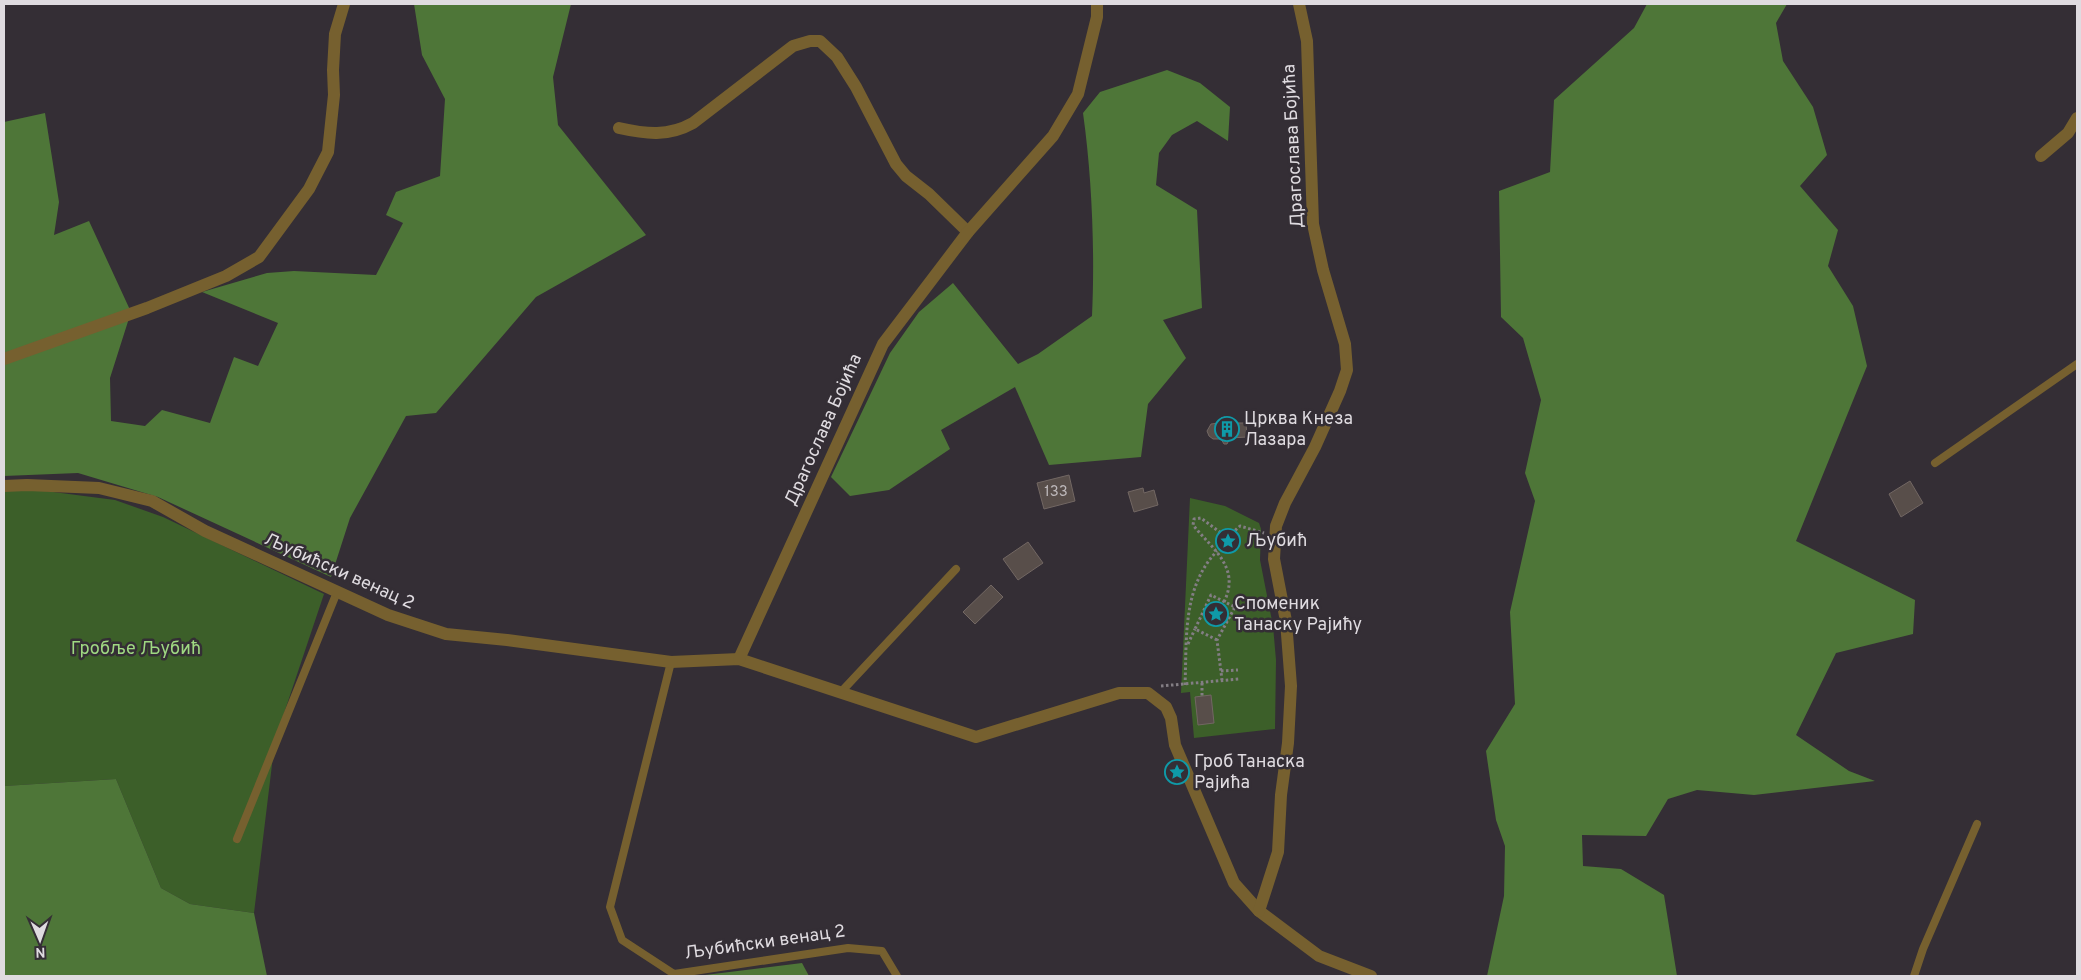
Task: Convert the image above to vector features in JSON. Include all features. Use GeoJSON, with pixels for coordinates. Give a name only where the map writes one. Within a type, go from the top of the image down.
{"type":"FeatureCollection","features":[{"type":"Feature","properties":{"kind":"street"},"geometry":{"type":"LineString","coordinates":[[4,359],[147,308],[226,276],[259,257],[309,189],[328,152],[334,95],[335,34],[344,4]]}},
{"type":"Feature","properties":{"kind":"street","name":"Драгослава Бојића"},"geometry":{"type":"LineString","coordinates":[[739,659],[883,344],[968,232],[1053,136],[1078,94],[1097,17],[1098,4]]}},
{"type":"Feature","properties":{"kind":"street","name":"Драгослава Бојића"},"geometry":{"type":"LineString","coordinates":[[1259,911],[1278,852],[1291,686],[1286,621],[1274,559],[1274,535],[1285,504],[1315,447],[1340,391],[1347,370],[1345,344],[1323,270],[1313,224],[1306,40],[1299,4]]}},
{"type":"Feature","properties":{"kind":"street"},"geometry":{"type":"LineString","coordinates":[[619,128],[659,134],[682,129],[693,123],[793,46],[810,41],[820,41],[837,57],[856,86],[896,164],[906,176],[929,194],[968,232]]}},
{"type":"Feature","properties":{"kind":"street"},"geometry":{"type":"LineString","coordinates":[[2041,156],[2068,133],[2077,118]]}},
{"type":"Feature","properties":{"kind":"street","name":"Љубићски венац 2"},"geometry":{"type":"LineString","coordinates":[[4,486],[99,488],[152,501],[205,531],[337,592],[388,615],[446,634],[507,640],[671,662],[739,659],[976,737],[1119,693],[1148,693]]}},
{"type":"Feature","properties":{"kind":"street"},"geometry":{"type":"LineString","coordinates":[[1148,693],[1166,708],[1171,718],[1175,745],[1234,883],[1259,911],[1319,956],[1371,976]]}},
{"type":"Feature","properties":{"kind":"lane"},"geometry":{"type":"LineString","coordinates":[[1934,463],[2077,364]]}},
{"type":"Feature","properties":{"kind":"lane"},"geometry":{"type":"LineString","coordinates":[[842,692],[956,569]]}},
{"type":"Feature","properties":{"kind":"lane"},"geometry":{"type":"LineString","coordinates":[[236,839],[337,592]]}},
{"type":"Feature","properties":{"kind":"lane","name":"Љубићски венац 2"},"geometry":{"type":"LineString","coordinates":[[671,662],[610,907],[622,940],[674,974],[848,948],[882,951],[897,976]]}},
{"type":"Feature","properties":{"kind":"lane"},"geometry":{"type":"LineString","coordinates":[[1914,976],[1923,949],[1977,824]]}},
{"type":"Feature","properties":{"kind":"path"},"geometry":{"type":"LineString","coordinates":[[1224,602],[1230,578],[1217,552],[1195,527],[1193,523],[1195,518],[1201,518],[1225,536],[1243,526],[1274,535]]}},
{"type":"Feature","properties":{"kind":"path"},"geometry":{"type":"LineString","coordinates":[[1184,685],[1189,609],[1192,592],[1204,568],[1217,552]]}},
{"type":"Feature","properties":{"kind":"path"},"geometry":{"type":"LineString","coordinates":[[1187,647],[1211,595],[1235,607],[1218,640],[1222,680]]}},
{"type":"Feature","properties":{"kind":"path"},"geometry":{"type":"LineString","coordinates":[[1205,608],[1214,613]]}},
{"type":"Feature","properties":{"kind":"path"},"geometry":{"type":"LineString","coordinates":[[1218,615],[1228,620]]}},
{"type":"Feature","properties":{"kind":"path"},"geometry":{"type":"LineString","coordinates":[[1195,629],[1218,640]]}},
{"type":"Feature","properties":{"kind":"path"},"geometry":{"type":"LineString","coordinates":[[1221,671],[1238,670]]}},
{"type":"Feature","properties":{"kind":"path"},"geometry":{"type":"LineString","coordinates":[[1148,693],[1153,687],[1239,679]]}},
{"type":"Feature","properties":{"kind":"path"},"geometry":{"type":"LineString","coordinates":[[1202,683],[1202,696]]}},
{"type":"Feature","properties":{"kind":"green space"},"geometry":{"type":"Polygon","coordinates":[[[414,4],[571,4],[553,77],[558,125],[646,235],[536,297],[436,413],[406,416],[350,518],[331,577],[158,497],[78,473],[4,476],[4,122],[45,113],[59,202],[54,235],[89,221],[131,312],[110,378],[111,421],[145,426],[162,410],[210,423],[234,357],[258,366],[278,323],[202,292],[267,273],[294,271],[376,275],[403,223],[386,215],[396,192],[440,176],[445,99],[422,55],[414,4]]]}},
{"type":"Feature","properties":{"kind":"green space"},"geometry":{"type":"Polygon","coordinates":[[[1647,4],[1787,4],[1776,23],[1783,61],[1813,107],[1827,155],[1800,186],[1838,230],[1828,266],[1853,306],[1867,366],[1796,541],[1915,600],[1913,634],[1836,653],[1796,735],[1849,771],[1875,781],[1754,795],[1697,790],[1668,799],[1646,836],[1582,835],[1583,866],[1621,869],[1664,895],[1677,976],[1487,976],[1504,896],[1505,846],[1496,820],[1486,751],[1515,704],[1510,612],[1535,501],[1525,473],[1541,400],[1523,338],[1501,317],[1499,191],[1550,172],[1554,100],[1634,28],[1647,4]]]}},
{"type":"Feature","properties":{"kind":"green space"},"geometry":{"type":"Polygon","coordinates":[[[1167,70],[1200,83],[1230,107],[1228,141],[1197,121],[1172,135],[1159,153],[1156,185],[1197,210],[1202,308],[1163,320],[1186,358],[1148,404],[1141,457],[1049,465],[1015,387],[941,430],[950,449],[889,490],[850,496],[831,477],[890,353],[919,312],[953,283],[1018,364],[1038,354],[1092,316],[1092,214],[1089,163],[1083,113],[1100,92],[1167,70]]]}},
{"type":"Feature","properties":{"kind":"green space","name":"Гробље Љубић"},"geometry":{"type":"Polygon","coordinates":[[[30,489],[115,500],[163,517],[324,594],[275,740],[254,913],[190,904],[161,888],[116,779],[4,786],[4,491],[30,489]]]}},
{"type":"Feature","properties":{"kind":"green space"},"geometry":{"type":"Polygon","coordinates":[[[1190,498],[1225,506],[1259,523],[1261,529],[1260,560],[1273,626],[1276,660],[1275,729],[1194,738],[1190,692],[1181,693],[1190,498]]]}},
{"type":"Feature","properties":{"kind":"green space"},"geometry":{"type":"Polygon","coordinates":[[[116,779],[161,888],[190,904],[254,913],[267,976],[4,976],[4,786],[116,779]]]}},
{"type":"Feature","properties":{"kind":"green space"},"geometry":{"type":"Polygon","coordinates":[[[802,963],[809,976],[697,976],[802,963]]]}},
{"type":"Feature","properties":{"kind":"building","name":"Црква Кнеза Лазара"},"geometry":{"type":"Polygon","coordinates":[[[1225,417],[1229,423],[1246,423],[1247,437],[1230,438],[1227,444],[1224,444],[1221,439],[1213,439],[1209,436],[1207,431],[1211,424],[1219,423],[1221,418],[1225,417]]]}},
{"type":"Feature","properties":{"kind":"building"},"geometry":{"type":"Polygon","coordinates":[[[1069,475],[1075,501],[1044,509],[1037,483],[1069,475]]]}},
{"type":"Feature","properties":{"kind":"building"},"geometry":{"type":"Polygon","coordinates":[[[1910,481],[1923,503],[1901,517],[1889,494],[1910,481]]]}},
{"type":"Feature","properties":{"kind":"building"},"geometry":{"type":"Polygon","coordinates":[[[1143,488],[1144,493],[1154,490],[1158,505],[1134,512],[1128,492],[1143,488]]]}},
{"type":"Feature","properties":{"kind":"building"},"geometry":{"type":"Polygon","coordinates":[[[1028,542],[1043,563],[1018,580],[1003,559],[1028,542]]]}},
{"type":"Feature","properties":{"kind":"building"},"geometry":{"type":"Polygon","coordinates":[[[991,585],[1003,597],[975,624],[963,612],[991,585]]]}},
{"type":"Feature","properties":{"kind":"building"},"geometry":{"type":"Polygon","coordinates":[[[1211,695],[1214,723],[1198,725],[1195,697],[1211,695]]]}},
{"type":"Feature","properties":{"kind":"place","name":"Црква Кнеза Лазара"},"geometry":{"type":"Point","coordinates":[1227,429]}},
{"type":"Feature","properties":{"kind":"place","name":"Љубић"},"geometry":{"type":"Point","coordinates":[1228,541]}},
{"type":"Feature","properties":{"kind":"place","name":"Споменик Танаску Рајићу"},"geometry":{"type":"Point","coordinates":[1216,614]}},
{"type":"Feature","properties":{"kind":"place","name":"Гроб Танаска Рајића"},"geometry":{"type":"Point","coordinates":[1177,772]}}]}
